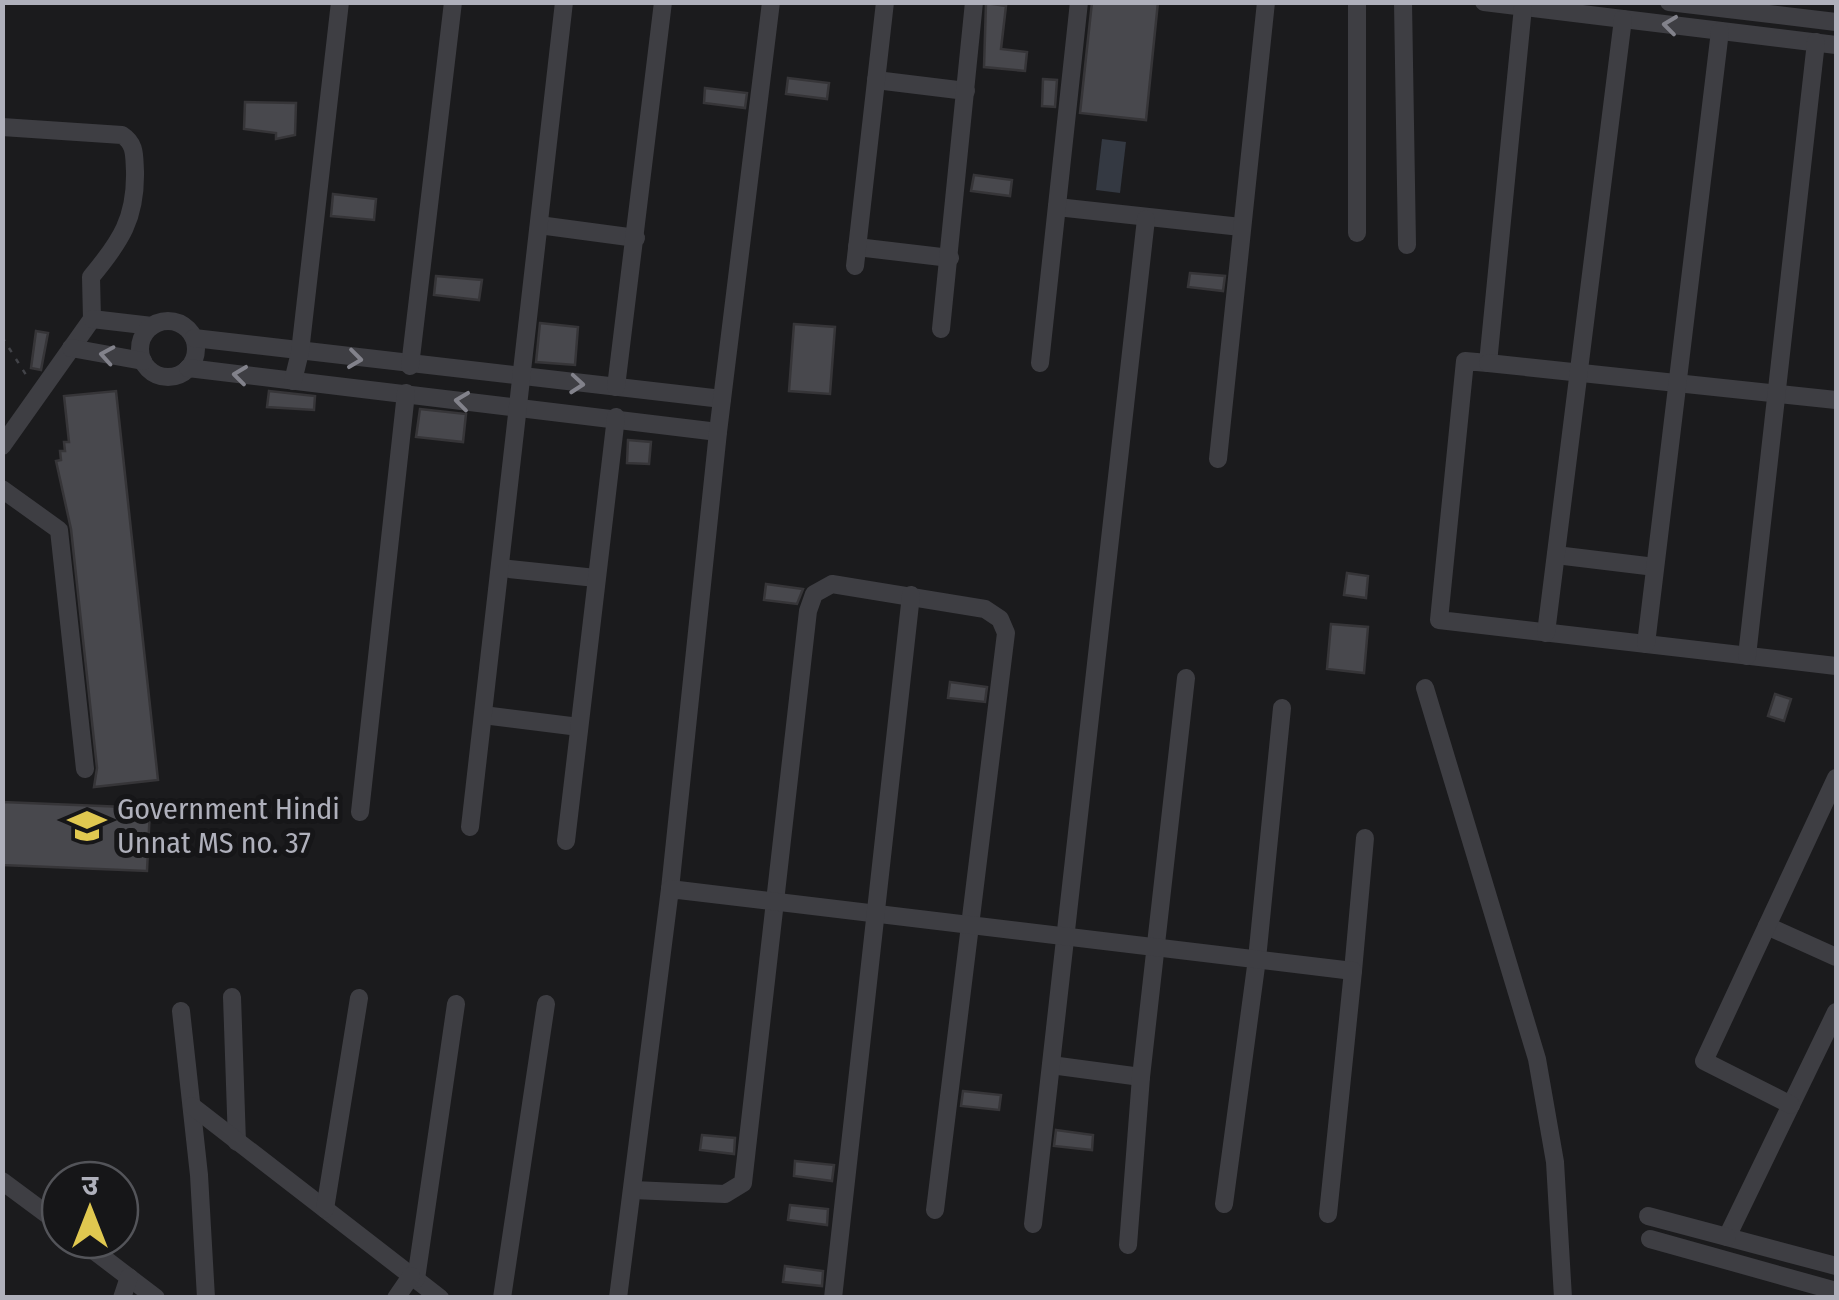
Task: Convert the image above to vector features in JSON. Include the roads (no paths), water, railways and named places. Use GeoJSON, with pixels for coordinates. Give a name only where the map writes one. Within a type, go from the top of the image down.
{"type":"FeatureCollection","features":[{"type":"Feature","properties":{"kind":"street"},"geometry":{"type":"LineString","coordinates":[[293,381],[300,352],[340,2]]}},
{"type":"Feature","properties":{"kind":"street"},"geometry":{"type":"LineString","coordinates":[[410,366],[453,2]]}},
{"type":"Feature","properties":{"kind":"street"},"geometry":{"type":"LineString","coordinates":[[470,827],[564,2]]}},
{"type":"Feature","properties":{"kind":"street"},"geometry":{"type":"LineString","coordinates":[[616,387],[663,2]]}},
{"type":"Feature","properties":{"kind":"street"},"geometry":{"type":"LineString","coordinates":[[618,1298],[670,889],[718,432],[772,2]]}},
{"type":"Feature","properties":{"kind":"street"},"geometry":{"type":"LineString","coordinates":[[885,2],[856,256],[950,258]]}},
{"type":"Feature","properties":{"kind":"street"},"geometry":{"type":"LineString","coordinates":[[942,329],[974,2]]}},
{"type":"Feature","properties":{"kind":"street"},"geometry":{"type":"LineString","coordinates":[[1040,362],[1080,2]]}},
{"type":"Feature","properties":{"kind":"street"},"geometry":{"type":"LineString","coordinates":[[1218,459],[1266,2]]}},
{"type":"Feature","properties":{"kind":"street"},"geometry":{"type":"LineString","coordinates":[[1357,2],[1357,233]]}},
{"type":"Feature","properties":{"kind":"street"},"geometry":{"type":"LineString","coordinates":[[1403,2],[1407,246]]}},
{"type":"Feature","properties":{"kind":"street"},"geometry":{"type":"LineString","coordinates":[[1484,2],[1836,44]]}},
{"type":"Feature","properties":{"kind":"street"},"geometry":{"type":"LineString","coordinates":[[1668,2],[1834,16]]}},
{"type":"Feature","properties":{"kind":"street"},"geometry":{"type":"LineString","coordinates":[[1488,362],[1523,8]]}},
{"type":"Feature","properties":{"kind":"street"},"geometry":{"type":"LineString","coordinates":[[1546,633],[1623,20]]}},
{"type":"Feature","properties":{"kind":"street"},"geometry":{"type":"LineString","coordinates":[[1646,644],[1720,31]]}},
{"type":"Feature","properties":{"kind":"street"},"geometry":{"type":"LineString","coordinates":[[1747,656],[1816,42]]}},
{"type":"Feature","properties":{"kind":"street"},"geometry":{"type":"LineString","coordinates":[[876,80],[966,92]]}},
{"type":"Feature","properties":{"kind":"street"},"geometry":{"type":"LineString","coordinates":[[2,127],[111,134],[130,140],[134,150],[134,211],[121,242],[92,277],[92,318],[2,446]]}},
{"type":"Feature","properties":{"kind":"street"},"geometry":{"type":"LineString","coordinates":[[1057,208],[1241,228]]}},
{"type":"Feature","properties":{"kind":"street"},"geometry":{"type":"LineString","coordinates":[[1033,1224],[1146,219]]}},
{"type":"Feature","properties":{"kind":"street"},"geometry":{"type":"LineString","coordinates":[[539,225],[636,238]]}},
{"type":"Feature","properties":{"kind":"street"},"geometry":{"type":"LineString","coordinates":[[92,318],[152,326],[176,322],[194,338],[722,400]]}},
{"type":"Feature","properties":{"kind":"street"},"geometry":{"type":"LineString","coordinates":[[152,326],[140,346],[143,362],[153,373],[168,377],[188,368],[718,432]]}},
{"type":"Feature","properties":{"kind":"street"},"geometry":{"type":"LineString","coordinates":[[188,368],[196,354],[194,338]]}},
{"type":"Feature","properties":{"kind":"street"},"geometry":{"type":"LineString","coordinates":[[71,348],[143,362]]}},
{"type":"Feature","properties":{"kind":"street"},"geometry":{"type":"LineString","coordinates":[[1836,400],[1465,361],[1439,620],[1836,666]]}},
{"type":"Feature","properties":{"kind":"street"},"geometry":{"type":"LineString","coordinates":[[360,812],[406,394]]}},
{"type":"Feature","properties":{"kind":"street"},"geometry":{"type":"LineString","coordinates":[[566,842],[616,417]]}},
{"type":"Feature","properties":{"kind":"street"},"geometry":{"type":"LineString","coordinates":[[2,489],[59,530],[85,770]]}},
{"type":"Feature","properties":{"kind":"street"},"geometry":{"type":"LineString","coordinates":[[1556,554],[1655,567]]}},
{"type":"Feature","properties":{"kind":"street"},"geometry":{"type":"LineString","coordinates":[[500,568],[596,578]]}},
{"type":"Feature","properties":{"kind":"street"},"geometry":{"type":"LineString","coordinates":[[633,1190],[725,1194],[742,1183],[808,611],[814,594],[832,584],[985,609],[1000,619],[1006,634],[935,1210]]}},
{"type":"Feature","properties":{"kind":"street"},"geometry":{"type":"LineString","coordinates":[[833,1298],[911,595]]}},
{"type":"Feature","properties":{"kind":"street"},"geometry":{"type":"LineString","coordinates":[[1128,1245],[1141,1077],[1186,678]]}},
{"type":"Feature","properties":{"kind":"street"},"geometry":{"type":"LineString","coordinates":[[1426,688],[1537,1058],[1555,1162],[1563,1298]]}},
{"type":"Feature","properties":{"kind":"street"},"geometry":{"type":"LineString","coordinates":[[1224,1204],[1257,959],[1282,708]]}},
{"type":"Feature","properties":{"kind":"street"},"geometry":{"type":"LineString","coordinates":[[483,714],[579,726]]}},
{"type":"Feature","properties":{"kind":"street"},"geometry":{"type":"LineString","coordinates":[[1791,1105],[1704,1061],[1836,778]]}},
{"type":"Feature","properties":{"kind":"street"},"geometry":{"type":"LineString","coordinates":[[1328,1214],[1365,838]]}},
{"type":"Feature","properties":{"kind":"street"},"geometry":{"type":"LineString","coordinates":[[670,889],[774,898],[1352,971]]}},
{"type":"Feature","properties":{"kind":"street"},"geometry":{"type":"LineString","coordinates":[[1767,926],[1836,957]]}},
{"type":"Feature","properties":{"kind":"street"},"geometry":{"type":"LineString","coordinates":[[232,997],[238,1142]]}},
{"type":"Feature","properties":{"kind":"street"},"geometry":{"type":"LineString","coordinates":[[325,1209],[359,998]]}},
{"type":"Feature","properties":{"kind":"street"},"geometry":{"type":"LineString","coordinates":[[396,1298],[413,1277],[456,1004]]}},
{"type":"Feature","properties":{"kind":"street"},"geometry":{"type":"LineString","coordinates":[[502,1298],[546,1004]]}},
{"type":"Feature","properties":{"kind":"street"},"geometry":{"type":"LineString","coordinates":[[181,1011],[206,1298]]}},
{"type":"Feature","properties":{"kind":"street"},"geometry":{"type":"LineString","coordinates":[[1727,1237],[1836,1012]]}},
{"type":"Feature","properties":{"kind":"street"},"geometry":{"type":"LineString","coordinates":[[1051,1065],[1141,1077]]}},
{"type":"Feature","properties":{"kind":"street"},"geometry":{"type":"LineString","coordinates":[[192,1106],[440,1298]]}},
{"type":"Feature","properties":{"kind":"street"},"geometry":{"type":"LineString","coordinates":[[2,1181],[40,1209]]}},
{"type":"Feature","properties":{"kind":"street"},"geometry":{"type":"LineString","coordinates":[[1648,1216],[1835,1264],[1826,1292],[1650,1239]]}},
{"type":"Feature","properties":{"kind":"street"},"geometry":{"type":"LineString","coordinates":[[106,1260],[156,1298]]}},
{"type":"Feature","properties":{"kind":"street"},"geometry":{"type":"LineString","coordinates":[[122,1298],[129,1277]]}},
{"type":"Feature","properties":{"kind":"place","name":"Government Hindi Unnat MS no. 37"},"geometry":{"type":"Point","coordinates":[87,826]}}]}
